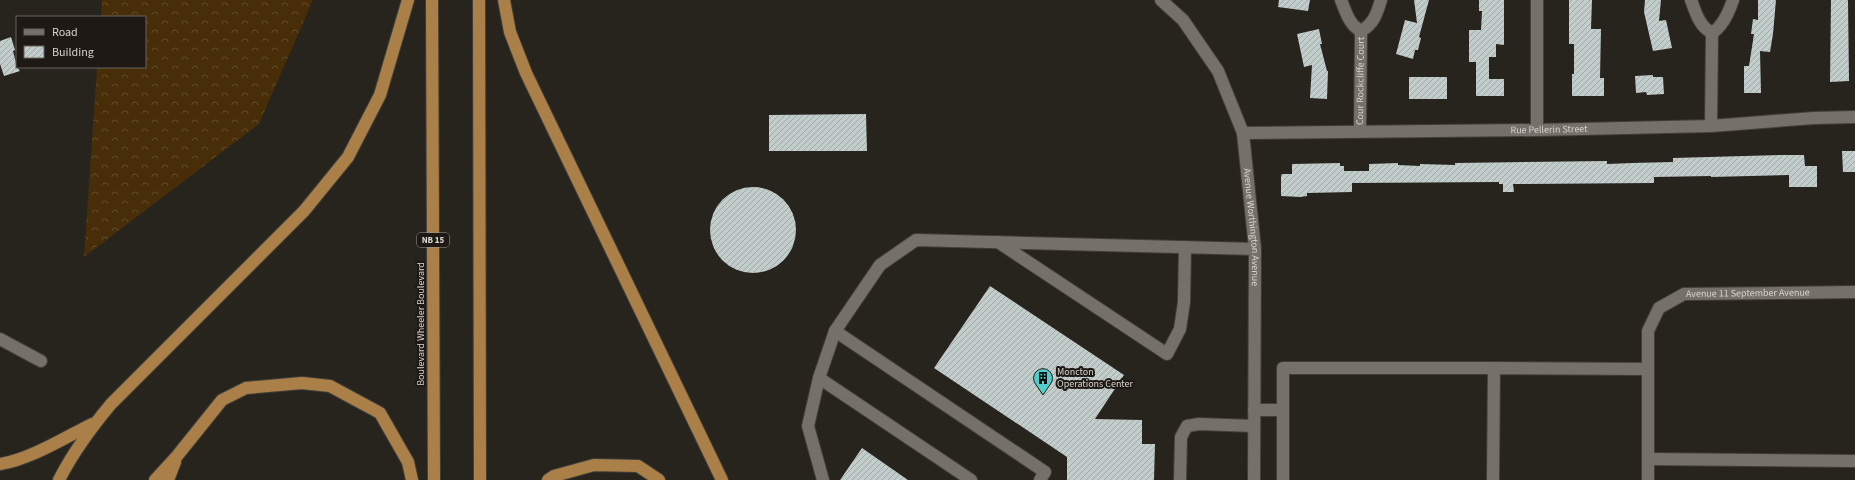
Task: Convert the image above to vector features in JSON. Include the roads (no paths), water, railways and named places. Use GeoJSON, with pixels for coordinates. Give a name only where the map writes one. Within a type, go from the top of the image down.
{"type":"FeatureCollection","features":[{"type":"Feature","properties":{"kind":"highway"},"geometry":{"type":"LineString","coordinates":[[60,480],[71,457],[95,422],[111,404],[304,211],[348,156],[380,95],[408,0]]}},
{"type":"Feature","properties":{"kind":"highway","name":"Boulevard Wheeler Boulevard"},"geometry":{"type":"LineString","coordinates":[[432,0],[434,480]]}},
{"type":"Feature","properties":{"kind":"highway"},"geometry":{"type":"LineString","coordinates":[[479,0],[480,480]]}},
{"type":"Feature","properties":{"kind":"highway"},"geometry":{"type":"LineString","coordinates":[[504,0],[510,32],[526,73],[722,480]]}},
{"type":"Feature","properties":{"kind":"highway"},"geometry":{"type":"LineString","coordinates":[[155,480],[177,456],[222,400],[246,388],[302,382],[330,386],[380,413],[408,462],[412,480]]}},
{"type":"Feature","properties":{"kind":"highway"},"geometry":{"type":"LineString","coordinates":[[0,464],[10,463],[54,444],[95,422]]}},
{"type":"Feature","properties":{"kind":"highway"},"geometry":{"type":"LineString","coordinates":[[168,480],[177,456]]}},
{"type":"Feature","properties":{"kind":"highway"},"geometry":{"type":"LineString","coordinates":[[548,480],[554,476],[594,465],[638,466],[659,480]]}},
{"type":"Feature","properties":{"kind":"street","name":"Avenue Worthington Avenue"},"geometry":{"type":"LineString","coordinates":[[1161,0],[1183,20],[1218,71],[1243,133],[1255,249],[1254,480]]}},
{"type":"Feature","properties":{"kind":"street","name":"Cour Rockcliffe Court"},"geometry":{"type":"LineString","coordinates":[[1341,0],[1350,23],[1361,32]]}},
{"type":"Feature","properties":{"kind":"street","name":"Cour Rockcliffe Court"},"geometry":{"type":"LineString","coordinates":[[1361,32],[1369,27],[1373,22],[1381,0]]}},
{"type":"Feature","properties":{"kind":"street"},"geometry":{"type":"LineString","coordinates":[[1537,0],[1537,130]]}},
{"type":"Feature","properties":{"kind":"street"},"geometry":{"type":"LineString","coordinates":[[1691,0],[1700,23],[1705,29],[1712,33]]}},
{"type":"Feature","properties":{"kind":"street"},"geometry":{"type":"LineString","coordinates":[[1712,33],[1719,28],[1733,0]]}},
{"type":"Feature","properties":{"kind":"street","name":"Cour Rockcliffe Court"},"geometry":{"type":"LineString","coordinates":[[1360,130],[1361,32]]}},
{"type":"Feature","properties":{"kind":"street"},"geometry":{"type":"LineString","coordinates":[[1711,126],[1712,33]]}},
{"type":"Feature","properties":{"kind":"street","name":"Rue Pellerin Street"},"geometry":{"type":"LineString","coordinates":[[1243,133],[1360,130],[1537,130],[1711,126],[1814,118],[1855,117]]}},
{"type":"Feature","properties":{"kind":"street"},"geometry":{"type":"LineString","coordinates":[[823,480],[808,426],[820,378],[835,331],[880,265],[916,240],[1255,249]]}},
{"type":"Feature","properties":{"kind":"street"},"geometry":{"type":"LineString","coordinates":[[998,242],[1167,354],[1180,328],[1184,302],[1185,247]]}},
{"type":"Feature","properties":{"kind":"street","name":"Avenue 11 September Avenue"},"geometry":{"type":"LineString","coordinates":[[1648,480],[1648,331],[1659,308],[1684,294],[1855,292]]}},
{"type":"Feature","properties":{"kind":"street"},"geometry":{"type":"LineString","coordinates":[[835,331],[1046,472],[1040,480]]}},
{"type":"Feature","properties":{"kind":"street"},"geometry":{"type":"LineString","coordinates":[[0,339],[41,361]]}},
{"type":"Feature","properties":{"kind":"street"},"geometry":{"type":"LineString","coordinates":[[1283,480],[1283,368],[1648,369]]}},
{"type":"Feature","properties":{"kind":"street"},"geometry":{"type":"LineString","coordinates":[[1493,480],[1494,368]]}},
{"type":"Feature","properties":{"kind":"street"},"geometry":{"type":"LineString","coordinates":[[820,378],[970,480]]}},
{"type":"Feature","properties":{"kind":"street"},"geometry":{"type":"LineString","coordinates":[[1254,410],[1283,410]]}},
{"type":"Feature","properties":{"kind":"street"},"geometry":{"type":"LineString","coordinates":[[1180,480],[1181,437],[1187,426],[1199,424],[1254,426]]}},
{"type":"Feature","properties":{"kind":"street"},"geometry":{"type":"LineString","coordinates":[[1648,459],[1855,461]]}},
{"type":"Feature","properties":{"kind":"place","name":"Moncton Operations Center"},"geometry":{"type":"Point","coordinates":[1043,395]}}]}
